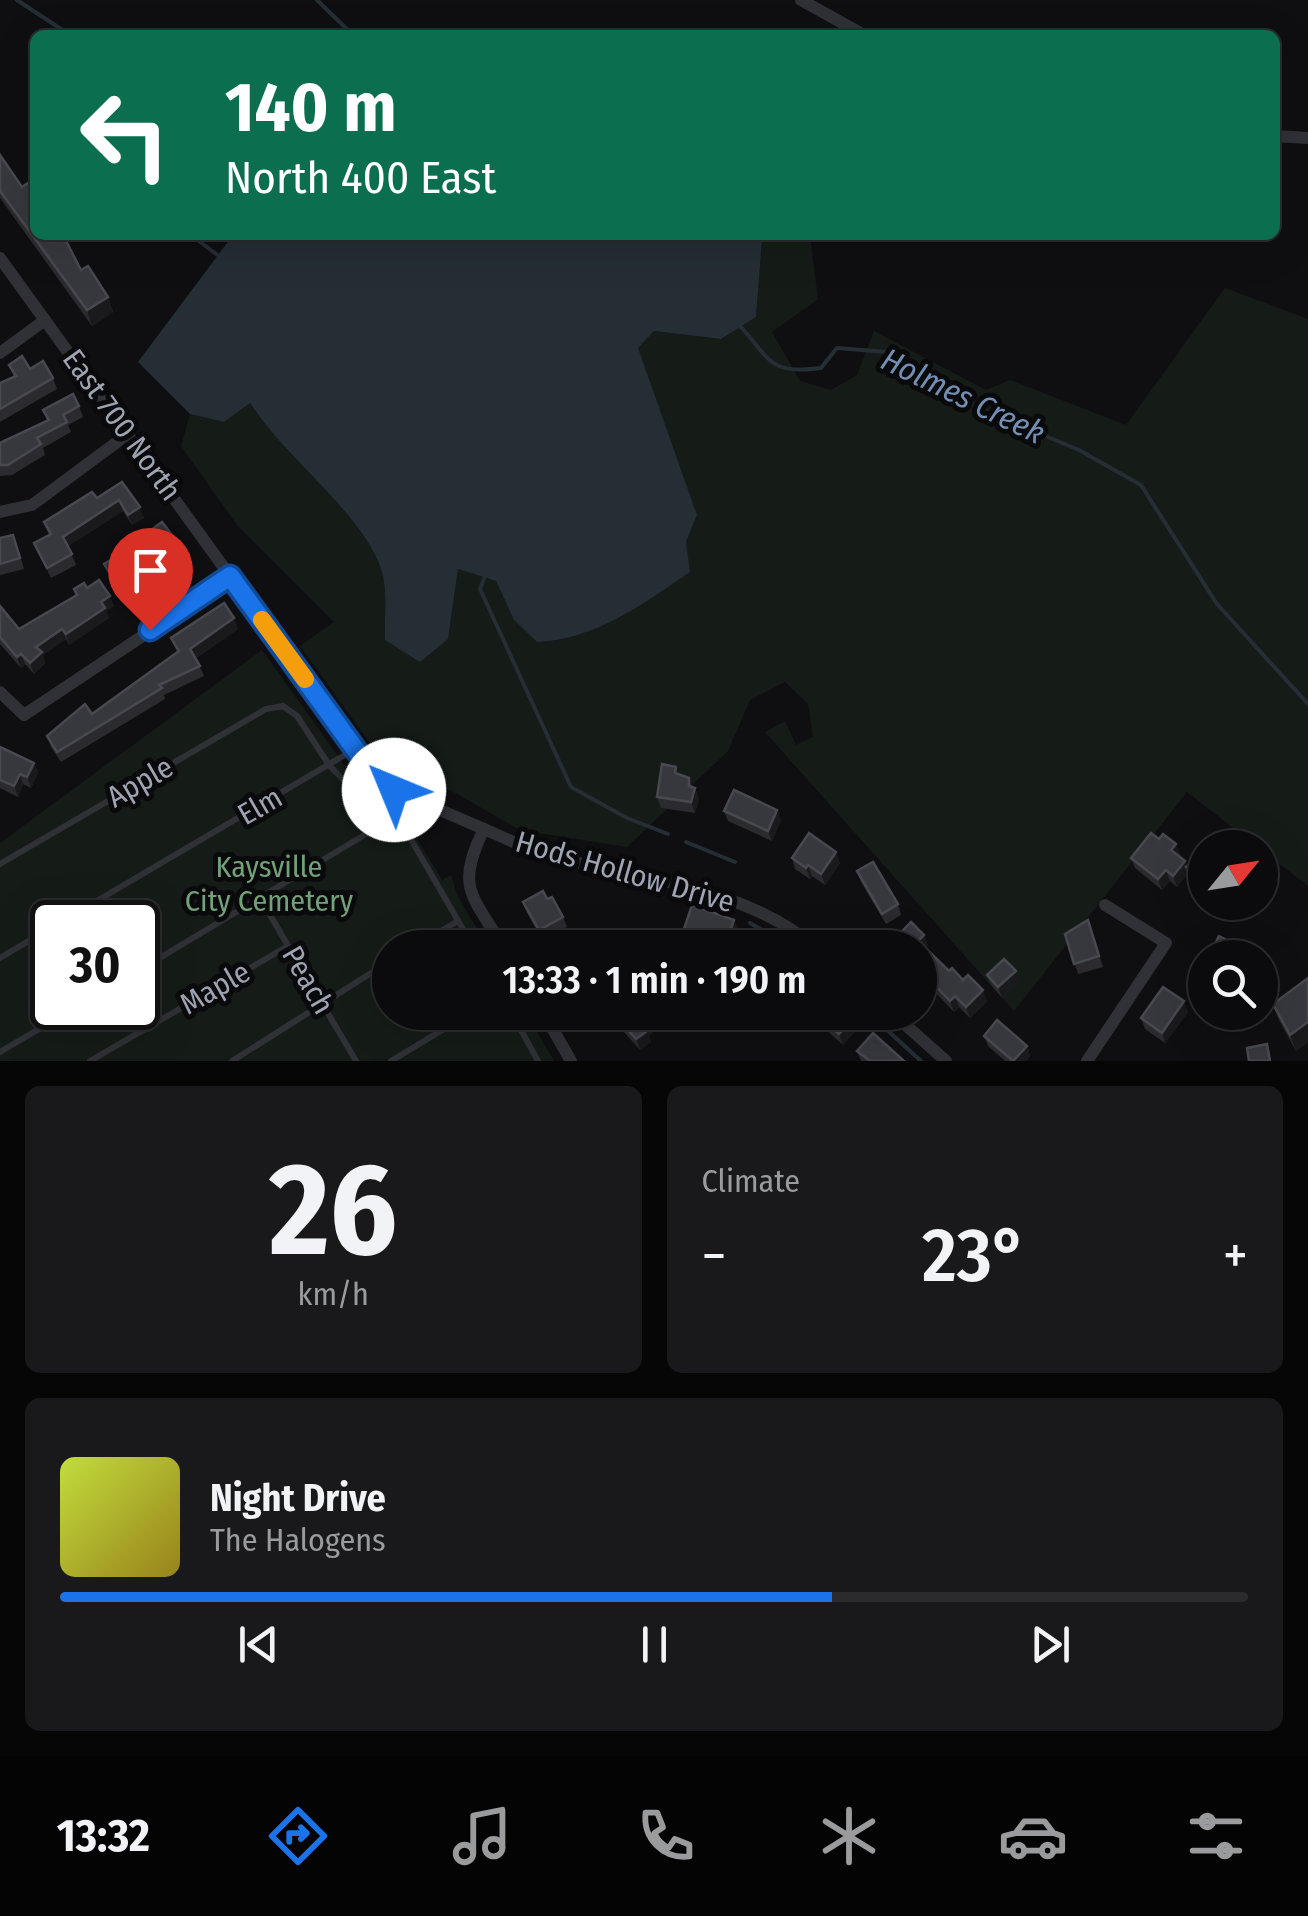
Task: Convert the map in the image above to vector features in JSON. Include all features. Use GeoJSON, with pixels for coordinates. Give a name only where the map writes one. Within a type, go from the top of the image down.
{"type":"FeatureCollection","features":[{"type":"Feature","properties":{"kind":"street"},"geometry":{"type":"LineString","coordinates":[[804,2],[855,30]]}},
{"type":"Feature","properties":{"kind":"street"},"geometry":{"type":"LineString","coordinates":[[1280,136],[1308,138]]}},
{"type":"Feature","properties":{"kind":"street","name":"East 700 North"},"geometry":{"type":"LineString","coordinates":[[0,258],[371,771],[394,790],[484,829]]}},
{"type":"Feature","properties":{"kind":"street"},"geometry":{"type":"LineString","coordinates":[[0,353],[45,320]]}},
{"type":"Feature","properties":{"kind":"street"},"geometry":{"type":"LineString","coordinates":[[0,512],[32,505],[128,434]]}},
{"type":"Feature","properties":{"kind":"street"},"geometry":{"type":"LineString","coordinates":[[0,692],[24,715],[230,576]]}},
{"type":"Feature","properties":{"kind":"street"},"geometry":{"type":"LineString","coordinates":[[484,829],[466,864],[470,892],[493,930]]}},
{"type":"Feature","properties":{"kind":"street","name":"Hods Hollow Drive"},"geometry":{"type":"LineString","coordinates":[[484,829],[544,854],[750,908],[794,930]]}},
{"type":"Feature","properties":{"kind":"street"},"geometry":{"type":"LineString","coordinates":[[1087,1061],[1166,943],[1105,905]]}},
{"type":"Feature","properties":{"kind":"street"},"geometry":{"type":"LineString","coordinates":[[553,1030],[571,1061]]}},
{"type":"Feature","properties":{"kind":"street"},"geometry":{"type":"LineString","coordinates":[[911,1030],[946,1061]]}},
{"type":"Feature","properties":{"kind":"lane","name":"Apple"},"geometry":{"type":"LineString","coordinates":[[0,864],[266,709],[283,706],[297,716],[329,765]]}},
{"type":"Feature","properties":{"kind":"lane","name":"Elm"},"geometry":{"type":"LineString","coordinates":[[98,900],[355,748]]}},
{"type":"Feature","properties":{"kind":"lane"},"geometry":{"type":"LineString","coordinates":[[329,765],[362,800],[406,831],[463,930]]}},
{"type":"Feature","properties":{"kind":"lane"},"geometry":{"type":"LineString","coordinates":[[160,958],[391,819]]}},
{"type":"Feature","properties":{"kind":"lane","name":"Peach"},"geometry":{"type":"LineString","coordinates":[[260,898],[356,1061]]}},
{"type":"Feature","properties":{"kind":"lane"},"geometry":{"type":"LineString","coordinates":[[443,930],[458,921]]}},
{"type":"Feature","properties":{"kind":"lane"},"geometry":{"type":"LineString","coordinates":[[0,958],[30,940]]}},
{"type":"Feature","properties":{"kind":"lane","name":"Maple"},"geometry":{"type":"LineString","coordinates":[[90,1061],[288,946]]}},
{"type":"Feature","properties":{"kind":"lane"},"geometry":{"type":"LineString","coordinates":[[232,1061],[372,972]]}},
{"type":"Feature","properties":{"kind":"lane"},"geometry":{"type":"LineString","coordinates":[[0,1052],[38,1030]]}},
{"type":"Feature","properties":{"kind":"lane"},"geometry":{"type":"LineString","coordinates":[[392,1061],[443,1030]]}},
{"type":"Feature","properties":{"kind":"lane"},"geometry":{"type":"LineString","coordinates":[[521,1030],[538,1061]]}},
{"type":"Feature","properties":{"kind":"green space"},"geometry":{"type":"Polygon","coordinates":[[[762,240],[811,240],[818,299],[772,332],[800,381],[831,390],[857,375],[874,331],[986,390],[1010,380],[1126,425],[1225,288],[1308,319],[1308,886],[1278,863],[1278,830],[1236,830],[1187,792],[1014,1011],[765,732],[785,721],[796,745],[813,737],[808,704],[785,682],[750,700],[728,751],[627,847],[520,830],[452,791],[400,776],[377,753],[300,646],[334,622],[237,525],[181,446],[190,414],[224,422],[249,402],[340,506],[371,548],[383,577],[385,640],[448,639],[458,569],[496,581],[514,620],[537,642],[558,640],[618,618],[689,572],[686,542],[697,515],[637,348],[654,331],[721,339],[756,317],[762,240]]]}},
{"type":"Feature","properties":{"kind":"green space","name":"Kaysville City Cemetery"},"geometry":{"type":"Polygon","coordinates":[[[262,650],[350,773],[376,795],[414,813],[405,819],[442,880],[451,875],[457,895],[478,930],[372,930],[372,1030],[536,1030],[554,1061],[0,1061],[0,843],[262,650]]]}},
{"type":"Feature","properties":{"kind":"shaded area"},"geometry":{"type":"Polygon","coordinates":[[[229,240],[762,240],[756,317],[721,339],[654,331],[638,348],[697,515],[686,542],[690,572],[636,608],[599,627],[558,640],[537,642],[514,620],[496,581],[458,569],[448,639],[420,662],[385,640],[384,586],[372,548],[250,403],[224,422],[190,414],[138,362],[229,240]]]}},
{"type":"Feature","properties":{"kind":"building"},"geometry":{"type":"Polygon","coordinates":[[[0,155],[22,187],[28,183],[30,186],[30,232],[0,191],[0,155]]]}},
{"type":"Feature","properties":{"kind":"building"},"geometry":{"type":"Polygon","coordinates":[[[36,240],[66,240],[81,270],[88,266],[108,297],[87,310],[36,240]]]}},
{"type":"Feature","properties":{"kind":"building"},"geometry":{"type":"Polygon","coordinates":[[[22,356],[30,369],[43,361],[53,378],[0,409],[0,383],[16,376],[9,365],[22,356]]]}},
{"type":"Feature","properties":{"kind":"building"},"geometry":{"type":"Polygon","coordinates":[[[73,394],[79,406],[63,415],[67,422],[37,438],[41,444],[8,465],[0,465],[0,443],[49,420],[43,410],[73,394]]]}},
{"type":"Feature","properties":{"kind":"building"},"geometry":{"type":"Polygon","coordinates":[[[122,482],[140,507],[128,515],[119,500],[63,537],[72,554],[47,568],[34,543],[51,534],[44,522],[92,492],[97,498],[122,482]]]}},
{"type":"Feature","properties":{"kind":"building"},"geometry":{"type":"Polygon","coordinates":[[[162,522],[182,548],[167,559],[148,532],[162,522]]]}},
{"type":"Feature","properties":{"kind":"building"},"geometry":{"type":"Polygon","coordinates":[[[13,535],[20,558],[0,564],[0,538],[13,535]]]}},
{"type":"Feature","properties":{"kind":"building"},"geometry":{"type":"Polygon","coordinates":[[[133,547],[151,577],[140,584],[128,565],[111,575],[104,564],[133,547]]]}},
{"type":"Feature","properties":{"kind":"building"},"geometry":{"type":"Polygon","coordinates":[[[99,580],[110,596],[101,602],[105,608],[66,634],[62,629],[36,647],[42,652],[30,663],[21,654],[17,657],[0,637],[0,606],[19,629],[77,595],[74,589],[84,583],[87,588],[99,580]]]}},
{"type":"Feature","properties":{"kind":"building"},"geometry":{"type":"Polygon","coordinates":[[[224,603],[234,618],[190,649],[200,666],[159,685],[162,688],[57,752],[47,736],[85,704],[92,714],[179,651],[171,638],[224,603]]]}},
{"type":"Feature","properties":{"kind":"building"},"geometry":{"type":"Polygon","coordinates":[[[0,747],[34,763],[27,777],[20,774],[14,786],[0,780],[0,747]]]}},
{"type":"Feature","properties":{"kind":"building"},"geometry":{"type":"Polygon","coordinates":[[[662,764],[676,767],[675,773],[689,778],[689,786],[695,788],[691,802],[657,797],[662,764]]]}},
{"type":"Feature","properties":{"kind":"building"},"geometry":{"type":"Polygon","coordinates":[[[734,790],[777,810],[768,831],[724,811],[734,790]]]}},
{"type":"Feature","properties":{"kind":"building"},"geometry":{"type":"Polygon","coordinates":[[[809,833],[836,852],[821,874],[792,858],[809,833]]]}},
{"type":"Feature","properties":{"kind":"building"},"geometry":{"type":"Polygon","coordinates":[[[1151,833],[1159,839],[1163,834],[1176,844],[1171,850],[1185,861],[1173,876],[1166,870],[1158,879],[1131,858],[1151,833]]]}},
{"type":"Feature","properties":{"kind":"building"},"geometry":{"type":"Polygon","coordinates":[[[873,862],[898,904],[882,914],[857,871],[873,862]]]}},
{"type":"Feature","properties":{"kind":"building"},"geometry":{"type":"Polygon","coordinates":[[[543,891],[547,899],[552,897],[563,917],[539,930],[523,902],[543,891]]]}},
{"type":"Feature","properties":{"kind":"building"},"geometry":{"type":"Polygon","coordinates":[[[692,905],[734,920],[731,930],[684,930],[692,905]]]}},
{"type":"Feature","properties":{"kind":"building"},"geometry":{"type":"Polygon","coordinates":[[[1088,920],[1099,956],[1074,964],[1065,934],[1088,920]]]}},
{"type":"Feature","properties":{"kind":"building"},"geometry":{"type":"Polygon","coordinates":[[[911,922],[919,930],[903,930],[911,922]]]}},
{"type":"Feature","properties":{"kind":"building"},"geometry":{"type":"Polygon","coordinates":[[[937,959],[963,980],[968,975],[983,990],[966,1007],[955,996],[950,1001],[937,987],[937,959]]]}},
{"type":"Feature","properties":{"kind":"building"},"geometry":{"type":"Polygon","coordinates":[[[1004,959],[1016,971],[998,987],[987,975],[1004,959]]]}},
{"type":"Feature","properties":{"kind":"building"},"geometry":{"type":"Polygon","coordinates":[[[1308,978],[1308,1022],[1290,1035],[1278,1013],[1278,1000],[1308,978]]]}},
{"type":"Feature","properties":{"kind":"building"},"geometry":{"type":"Polygon","coordinates":[[[1163,987],[1184,1001],[1162,1033],[1141,1018],[1163,987]]]}},
{"type":"Feature","properties":{"kind":"building"},"geometry":{"type":"Polygon","coordinates":[[[997,1020],[1027,1046],[1013,1061],[984,1036],[997,1020]]]}},
{"type":"Feature","properties":{"kind":"building"},"geometry":{"type":"Polygon","coordinates":[[[628,1030],[646,1030],[647,1031],[636,1039],[628,1030]]]}},
{"type":"Feature","properties":{"kind":"building"},"geometry":{"type":"Polygon","coordinates":[[[873,1033],[904,1061],[870,1061],[857,1051],[873,1033]]]}},
{"type":"Feature","properties":{"kind":"building"},"geometry":{"type":"Polygon","coordinates":[[[1267,1044],[1270,1061],[1249,1061],[1247,1048],[1267,1044]]]}},
{"type":"Feature","properties":{"kind":"waterway","name":"Holmes Creek"},"geometry":{"type":"LineString","coordinates":[[17,0],[62,30]]}},
{"type":"Feature","properties":{"kind":"waterway"},"geometry":{"type":"LineString","coordinates":[[317,0],[348,30]]}},
{"type":"Feature","properties":{"kind":"waterway","name":"Holmes Creek"},"geometry":{"type":"LineString","coordinates":[[198,240],[219,256]]}},
{"type":"Feature","properties":{"kind":"waterway","name":"Holmes Creek"},"geometry":{"type":"LineString","coordinates":[[739,325],[772,362],[790,369],[821,368],[837,348],[886,352],[943,393],[1079,450],[1141,485],[1217,604],[1308,704]]}},
{"type":"Feature","properties":{"kind":"waterway"},"geometry":{"type":"LineString","coordinates":[[485,576],[480,589],[571,787],[627,818],[668,834]]}},
{"type":"Feature","properties":{"kind":"waterway"},"geometry":{"type":"LineString","coordinates":[[686,842],[735,862]]}},
{"type":"Feature","properties":{"kind":"waterway"},"geometry":{"type":"LineString","coordinates":[[750,923],[762,930]]}},
{"type":"Feature","properties":{"kind":"waterway"},"geometry":{"type":"LineString","coordinates":[[887,1030],[921,1061]]}},
{"type":"Feature","properties":{"kind":"slow traffic"},"geometry":{"type":"LineString","coordinates":[[262,620],[305,679]]}},
{"type":"Feature","properties":{"kind":"route"},"geometry":{"type":"LineString","coordinates":[[150,630],[230,576],[371,771],[394,790]]}}]}
